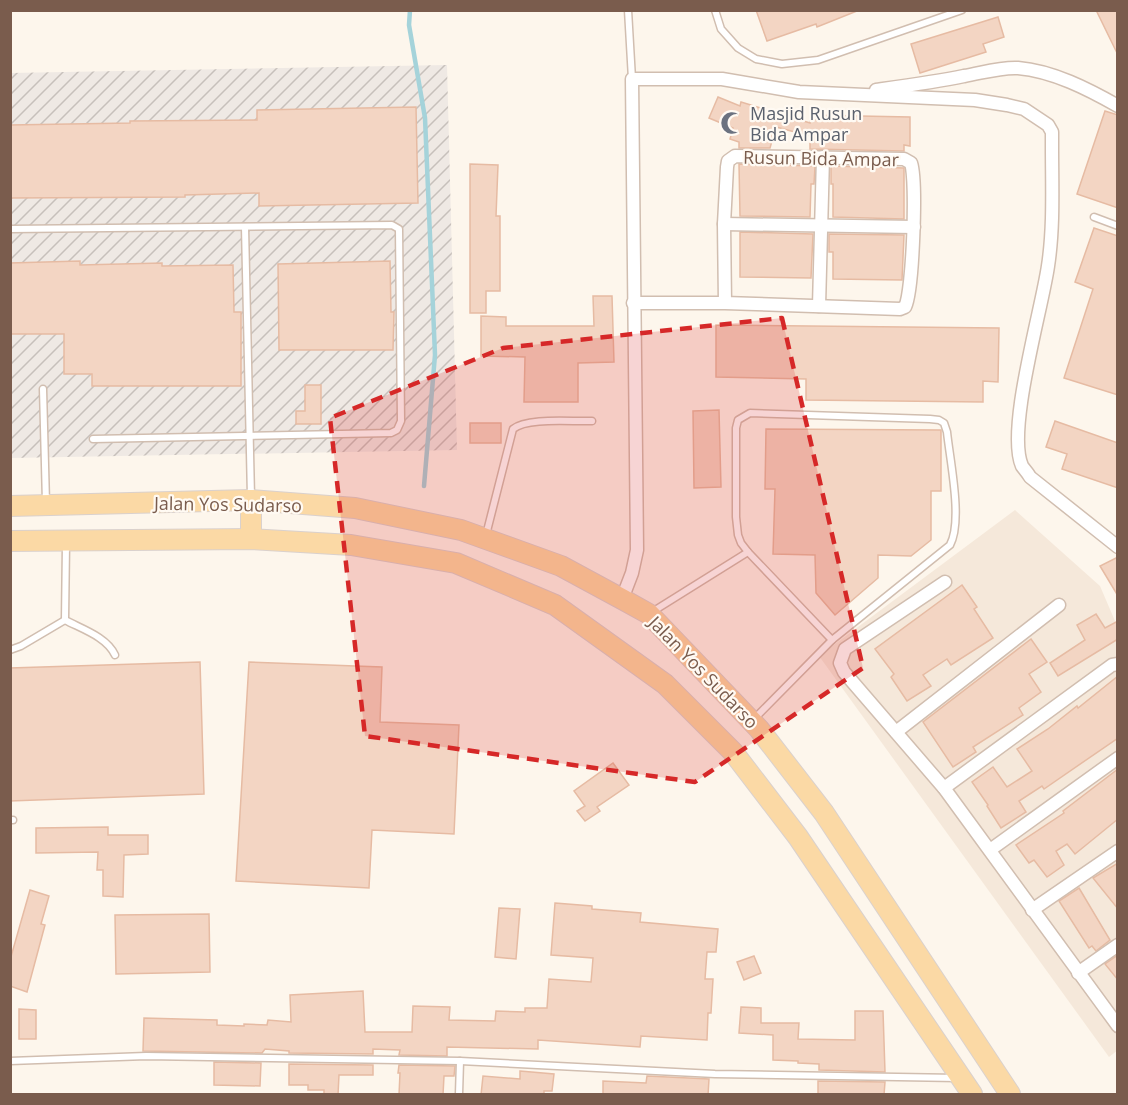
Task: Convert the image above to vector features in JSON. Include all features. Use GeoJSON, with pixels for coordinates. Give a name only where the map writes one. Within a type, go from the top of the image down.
{"type":"FeatureCollection","features":[{"type":"Feature","properties":{"kind":"main road","name":"Jalan Yos Sudarso"},"geometry":{"type":"LineString","coordinates":[[10,506],[251,500],[355,508],[461,530],[561,566],[649,614],[752,722],[824,813],[1010,1095]]}},
{"type":"Feature","properties":{"kind":"main road"},"geometry":{"type":"LineString","coordinates":[[251,500],[251,539]]}},
{"type":"Feature","properties":{"kind":"main road","name":"Jalan Yos Sudarso"},"geometry":{"type":"LineString","coordinates":[[10,541],[251,539],[351,545],[456,563],[555,605],[664,684],[733,753],[798,837],[967,1087]]}},
{"type":"Feature","properties":{"kind":"main road"},"geometry":{"type":"LineString","coordinates":[[476,572],[485,539]]}},
{"type":"Feature","properties":{"kind":"street"},"geometry":{"type":"LineString","coordinates":[[852,94],[962,77],[1000,68],[1020,68],[1061,78],[1096,93],[1118,106]]}},
{"type":"Feature","properties":{"kind":"street"},"geometry":{"type":"LineString","coordinates":[[622,599],[632,573],[637,550],[632,79],[722,79],[799,92],[975,100],[1024,109],[1048,125],[1052,132],[1050,244],[1021,405],[1019,448],[1022,465],[1030,477],[1118,547]]}},
{"type":"Feature","properties":{"kind":"street","name":"Rusun Bida Ampar"},"geometry":{"type":"LineString","coordinates":[[633,303],[725,303],[900,309],[905,307],[910,292],[914,227],[913,166],[909,160],[735,156],[730,159],[727,167],[724,224],[725,303]]}},
{"type":"Feature","properties":{"kind":"street"},"geometry":{"type":"LineString","coordinates":[[819,306],[823,157]]}},
{"type":"Feature","properties":{"kind":"street"},"geometry":{"type":"LineString","coordinates":[[724,224],[914,227]]}},
{"type":"Feature","properties":{"kind":"street"},"geometry":{"type":"LineString","coordinates":[[945,582],[845,650],[840,663],[844,672],[944,789],[1118,1026]]}},
{"type":"Feature","properties":{"kind":"street"},"geometry":{"type":"LineString","coordinates":[[896,732],[1059,605]]}},
{"type":"Feature","properties":{"kind":"street"},"geometry":{"type":"LineString","coordinates":[[944,789],[1112,665],[1118,664]]}},
{"type":"Feature","properties":{"kind":"street"},"geometry":{"type":"LineString","coordinates":[[990,850],[1118,758]]}},
{"type":"Feature","properties":{"kind":"street"},"geometry":{"type":"LineString","coordinates":[[1032,910],[1118,851]]}},
{"type":"Feature","properties":{"kind":"street"},"geometry":{"type":"LineString","coordinates":[[1078,973],[1118,945]]}},
{"type":"Feature","properties":{"kind":"lane"},"geometry":{"type":"LineString","coordinates":[[628,10],[632,79]]}},
{"type":"Feature","properties":{"kind":"lane"},"geometry":{"type":"LineString","coordinates":[[715,10],[721,29],[738,48],[756,59],[782,64],[818,60],[962,10]]}},
{"type":"Feature","properties":{"kind":"lane"},"geometry":{"type":"LineString","coordinates":[[1094,217],[1118,226]]}},
{"type":"Feature","properties":{"kind":"lane"},"geometry":{"type":"LineString","coordinates":[[10,229],[392,225],[396,226],[400,233],[401,421],[397,430],[391,433],[93,439]]}},
{"type":"Feature","properties":{"kind":"lane"},"geometry":{"type":"LineString","coordinates":[[245,227],[251,500]]}},
{"type":"Feature","properties":{"kind":"lane"},"geometry":{"type":"LineString","coordinates":[[44,389],[46,506]]}},
{"type":"Feature","properties":{"kind":"lane"},"geometry":{"type":"LineString","coordinates":[[752,722],[832,640],[950,545],[957,522],[948,432],[944,423],[939,420],[750,413],[738,420],[736,428],[736,517],[738,536],[748,552],[832,640]]}},
{"type":"Feature","properties":{"kind":"lane"},"geometry":{"type":"LineString","coordinates":[[485,539],[513,429],[516,426],[530,423],[592,421]]}},
{"type":"Feature","properties":{"kind":"lane"},"geometry":{"type":"LineString","coordinates":[[65,620],[66,540]]}},
{"type":"Feature","properties":{"kind":"lane"},"geometry":{"type":"LineString","coordinates":[[649,614],[748,552]]}},
{"type":"Feature","properties":{"kind":"lane"},"geometry":{"type":"LineString","coordinates":[[10,650],[65,620]]}},
{"type":"Feature","properties":{"kind":"lane"},"geometry":{"type":"LineString","coordinates":[[65,620],[100,638],[112,648],[116,655]]}},
{"type":"Feature","properties":{"kind":"lane"},"geometry":{"type":"LineString","coordinates":[[10,1061],[146,1056],[460,1061],[967,1087]]}},
{"type":"Feature","properties":{"kind":"lane"},"geometry":{"type":"LineString","coordinates":[[459,1095],[460,1061]]}},
{"type":"Feature","properties":{"kind":"highlighted area"},"geometry":{"type":"Polygon","coordinates":[[[782,318],[863,668],[695,782],[365,736],[330,418],[503,348],[782,318]]]}},
{"type":"Feature","properties":{"kind":"shaded area"},"geometry":{"type":"Polygon","coordinates":[[[447,65],[457,450],[11,458],[10,73],[447,65]]]}},
{"type":"Feature","properties":{"kind":"shaded area"},"geometry":{"type":"Polygon","coordinates":[[[1015,510],[1100,586],[1118,628],[1118,1050],[1109,1057],[819,656],[1015,510]]]}},
{"type":"Feature","properties":{"kind":"building"},"geometry":{"type":"Polygon","coordinates":[[[756,10],[857,11],[817,27],[816,24],[767,41],[756,10]]]}},
{"type":"Feature","properties":{"kind":"building"},"geometry":{"type":"Polygon","coordinates":[[[1096,10],[1118,10],[1118,55],[1096,10]]]}},
{"type":"Feature","properties":{"kind":"building"},"geometry":{"type":"Polygon","coordinates":[[[998,17],[1004,37],[983,44],[986,52],[920,73],[911,44],[998,17]]]}},
{"type":"Feature","properties":{"kind":"building"},"geometry":{"type":"Polygon","coordinates":[[[718,97],[740,106],[741,102],[810,123],[810,115],[910,117],[910,146],[904,145],[904,151],[810,149],[810,136],[776,127],[770,148],[739,148],[739,142],[730,139],[733,128],[709,118],[718,97]]]}},
{"type":"Feature","properties":{"kind":"building"},"geometry":{"type":"Polygon","coordinates":[[[416,107],[418,203],[259,206],[259,193],[185,195],[185,197],[10,198],[10,125],[257,120],[257,110],[416,107]]]}},
{"type":"Feature","properties":{"kind":"building"},"geometry":{"type":"Polygon","coordinates":[[[1105,111],[1118,115],[1118,208],[1077,194],[1105,111]]]}},
{"type":"Feature","properties":{"kind":"building"},"geometry":{"type":"Polygon","coordinates":[[[470,164],[498,165],[496,216],[500,216],[500,291],[486,291],[486,313],[470,313],[470,164]]]}},
{"type":"Feature","properties":{"kind":"building"},"geometry":{"type":"Polygon","coordinates":[[[739,164],[815,166],[814,184],[811,184],[810,217],[740,216],[739,164]]]}},
{"type":"Feature","properties":{"kind":"building"},"geometry":{"type":"Polygon","coordinates":[[[831,166],[904,168],[904,219],[833,217],[831,166]]]}},
{"type":"Feature","properties":{"kind":"building"},"geometry":{"type":"Polygon","coordinates":[[[1094,228],[1118,236],[1118,395],[1064,378],[1093,289],[1075,282],[1094,228]]]}},
{"type":"Feature","properties":{"kind":"building"},"geometry":{"type":"Polygon","coordinates":[[[740,232],[813,234],[811,278],[740,277],[740,232]]]}},
{"type":"Feature","properties":{"kind":"building"},"geometry":{"type":"Polygon","coordinates":[[[829,234],[904,235],[902,280],[833,279],[833,252],[829,252],[829,234]]]}},
{"type":"Feature","properties":{"kind":"building"},"geometry":{"type":"Polygon","coordinates":[[[80,261],[80,265],[162,263],[162,266],[233,265],[234,312],[241,312],[241,386],[92,386],[92,374],[64,374],[64,334],[10,334],[10,263],[80,261]]]}},
{"type":"Feature","properties":{"kind":"building"},"geometry":{"type":"Polygon","coordinates":[[[390,261],[391,312],[394,312],[393,350],[279,350],[278,264],[390,261]]]}},
{"type":"Feature","properties":{"kind":"building"},"geometry":{"type":"Polygon","coordinates":[[[593,296],[612,296],[614,362],[578,363],[578,402],[524,402],[525,357],[481,356],[481,316],[506,317],[506,326],[594,326],[593,296]]]}},
{"type":"Feature","properties":{"kind":"building"},"geometry":{"type":"Polygon","coordinates":[[[716,325],[999,328],[998,382],[983,381],[983,402],[806,400],[806,379],[716,377],[716,325]]]}},
{"type":"Feature","properties":{"kind":"building"},"geometry":{"type":"Polygon","coordinates":[[[305,385],[321,385],[321,424],[296,424],[296,411],[305,411],[305,385]]]}},
{"type":"Feature","properties":{"kind":"building"},"geometry":{"type":"Polygon","coordinates":[[[719,410],[721,487],[694,488],[693,411],[719,410]]]}},
{"type":"Feature","properties":{"kind":"building"},"geometry":{"type":"Polygon","coordinates":[[[1055,421],[1118,443],[1118,488],[1062,469],[1067,454],[1046,447],[1055,421]]]}},
{"type":"Feature","properties":{"kind":"building"},"geometry":{"type":"Polygon","coordinates":[[[470,423],[501,423],[501,443],[470,443],[470,423]]]}},
{"type":"Feature","properties":{"kind":"building"},"geometry":{"type":"Polygon","coordinates":[[[766,429],[941,430],[941,491],[931,491],[931,540],[911,556],[878,555],[878,578],[835,615],[816,593],[815,555],[773,554],[775,489],[765,489],[766,429]]]}},
{"type":"Feature","properties":{"kind":"building"},"geometry":{"type":"Polygon","coordinates":[[[1118,557],[1118,596],[1100,566],[1118,557]]]}},
{"type":"Feature","properties":{"kind":"building"},"geometry":{"type":"Polygon","coordinates":[[[962,585],[977,607],[974,609],[993,638],[951,665],[947,659],[923,675],[931,686],[907,701],[891,677],[894,674],[875,649],[962,585]]]}},
{"type":"Feature","properties":{"kind":"building"},"geometry":{"type":"Polygon","coordinates":[[[1096,614],[1105,628],[1118,621],[1118,639],[1058,676],[1050,663],[1085,640],[1077,625],[1096,614]]]}},
{"type":"Feature","properties":{"kind":"building"},"geometry":{"type":"Polygon","coordinates":[[[1031,639],[1047,662],[1029,674],[1041,692],[1019,708],[1023,715],[973,747],[976,752],[953,767],[923,722],[1031,639]]]}},
{"type":"Feature","properties":{"kind":"building"},"geometry":{"type":"Polygon","coordinates":[[[200,662],[204,794],[10,801],[10,668],[200,662]]]}},
{"type":"Feature","properties":{"kind":"building"},"geometry":{"type":"Polygon","coordinates":[[[249,662],[382,667],[380,722],[459,725],[454,834],[372,830],[369,888],[236,881],[249,662]]]}},
{"type":"Feature","properties":{"kind":"building"},"geometry":{"type":"Polygon","coordinates":[[[1118,676],[1118,738],[1044,789],[1042,786],[1019,801],[1026,812],[1001,828],[972,782],[993,767],[1007,787],[1032,771],[1017,749],[1048,729],[1077,706],[1078,708],[1118,676]]]}},
{"type":"Feature","properties":{"kind":"building"},"geometry":{"type":"Polygon","coordinates":[[[613,763],[629,785],[597,807],[600,811],[585,821],[577,811],[585,806],[574,791],[613,763]]]}},
{"type":"Feature","properties":{"kind":"building"},"geometry":{"type":"Polygon","coordinates":[[[1118,769],[1118,819],[1075,854],[1067,844],[1056,851],[1064,865],[1047,877],[1034,860],[1029,863],[1016,845],[1064,813],[1063,811],[1118,769]]]}},
{"type":"Feature","properties":{"kind":"building"},"geometry":{"type":"Polygon","coordinates":[[[108,827],[108,835],[148,835],[148,854],[124,855],[123,897],[103,896],[103,870],[97,870],[98,852],[36,853],[36,828],[108,827]]]}},
{"type":"Feature","properties":{"kind":"building"},"geometry":{"type":"Polygon","coordinates":[[[1118,863],[1118,909],[1093,878],[1118,863]]]}},
{"type":"Feature","properties":{"kind":"building"},"geometry":{"type":"Polygon","coordinates":[[[1079,888],[1110,940],[1096,951],[1092,946],[1089,948],[1059,901],[1079,888]]]}},
{"type":"Feature","properties":{"kind":"building"},"geometry":{"type":"Polygon","coordinates":[[[30,890],[49,896],[41,924],[45,925],[27,992],[10,986],[10,960],[30,890]]]}},
{"type":"Feature","properties":{"kind":"building"},"geometry":{"type":"Polygon","coordinates":[[[555,903],[641,913],[640,922],[718,929],[716,952],[707,952],[705,979],[713,979],[707,1040],[641,1036],[640,1047],[538,1040],[538,1049],[447,1047],[447,1056],[399,1055],[400,1050],[373,1049],[373,1054],[289,1053],[289,1051],[265,1049],[262,1053],[143,1051],[144,1018],[217,1020],[217,1025],[244,1026],[244,1024],[267,1025],[268,1020],[291,1022],[290,995],[363,991],[365,1032],[412,1032],[413,1006],[450,1007],[449,1020],[495,1021],[496,1011],[525,1012],[525,1008],[547,1008],[549,979],[591,982],[593,958],[551,955],[555,903]]]}},
{"type":"Feature","properties":{"kind":"building"},"geometry":{"type":"Polygon","coordinates":[[[499,908],[520,909],[516,959],[495,957],[499,908]]]}},
{"type":"Feature","properties":{"kind":"building"},"geometry":{"type":"Polygon","coordinates":[[[209,914],[210,972],[116,974],[115,915],[209,914]]]}},
{"type":"Feature","properties":{"kind":"building"},"geometry":{"type":"Polygon","coordinates":[[[1118,955],[1118,980],[1105,964],[1118,955]]]}},
{"type":"Feature","properties":{"kind":"building"},"geometry":{"type":"Polygon","coordinates":[[[754,956],[761,973],[744,980],[737,962],[754,956]]]}},
{"type":"Feature","properties":{"kind":"building"},"geometry":{"type":"Polygon","coordinates":[[[741,1007],[761,1008],[761,1023],[799,1023],[798,1039],[855,1040],[855,1011],[883,1011],[885,1072],[819,1070],[819,1064],[773,1060],[773,1035],[739,1033],[741,1007]]]}},
{"type":"Feature","properties":{"kind":"building"},"geometry":{"type":"Polygon","coordinates":[[[19,1009],[36,1010],[36,1039],[19,1039],[19,1009]]]}},
{"type":"Feature","properties":{"kind":"building"},"geometry":{"type":"Polygon","coordinates":[[[214,1062],[261,1063],[260,1086],[214,1085],[214,1062]]]}},
{"type":"Feature","properties":{"kind":"building"},"geometry":{"type":"Polygon","coordinates":[[[289,1064],[373,1065],[373,1075],[339,1075],[338,1095],[324,1095],[324,1090],[308,1090],[308,1085],[289,1085],[289,1064]]]}},
{"type":"Feature","properties":{"kind":"building"},"geometry":{"type":"Polygon","coordinates":[[[399,1065],[455,1066],[454,1076],[444,1076],[443,1095],[399,1095],[399,1065]]]}},
{"type":"Feature","properties":{"kind":"building"},"geometry":{"type":"Polygon","coordinates":[[[520,1071],[554,1074],[552,1091],[544,1091],[544,1095],[481,1095],[483,1076],[520,1079],[520,1071]]]}},
{"type":"Feature","properties":{"kind":"building"},"geometry":{"type":"Polygon","coordinates":[[[647,1076],[709,1079],[708,1095],[603,1095],[603,1081],[646,1083],[647,1076]]]}},
{"type":"Feature","properties":{"kind":"building"},"geometry":{"type":"Polygon","coordinates":[[[818,1081],[885,1082],[884,1095],[818,1095],[818,1081]]]}},
{"type":"Feature","properties":{"kind":"waterway"},"geometry":{"type":"LineString","coordinates":[[410,10],[409,25],[425,118],[435,355],[424,486]]}},
{"type":"Feature","properties":{"kind":"place","name":"Masjid Rusun Bida Ampar"},"geometry":{"type":"Point","coordinates":[732,123]}}]}
